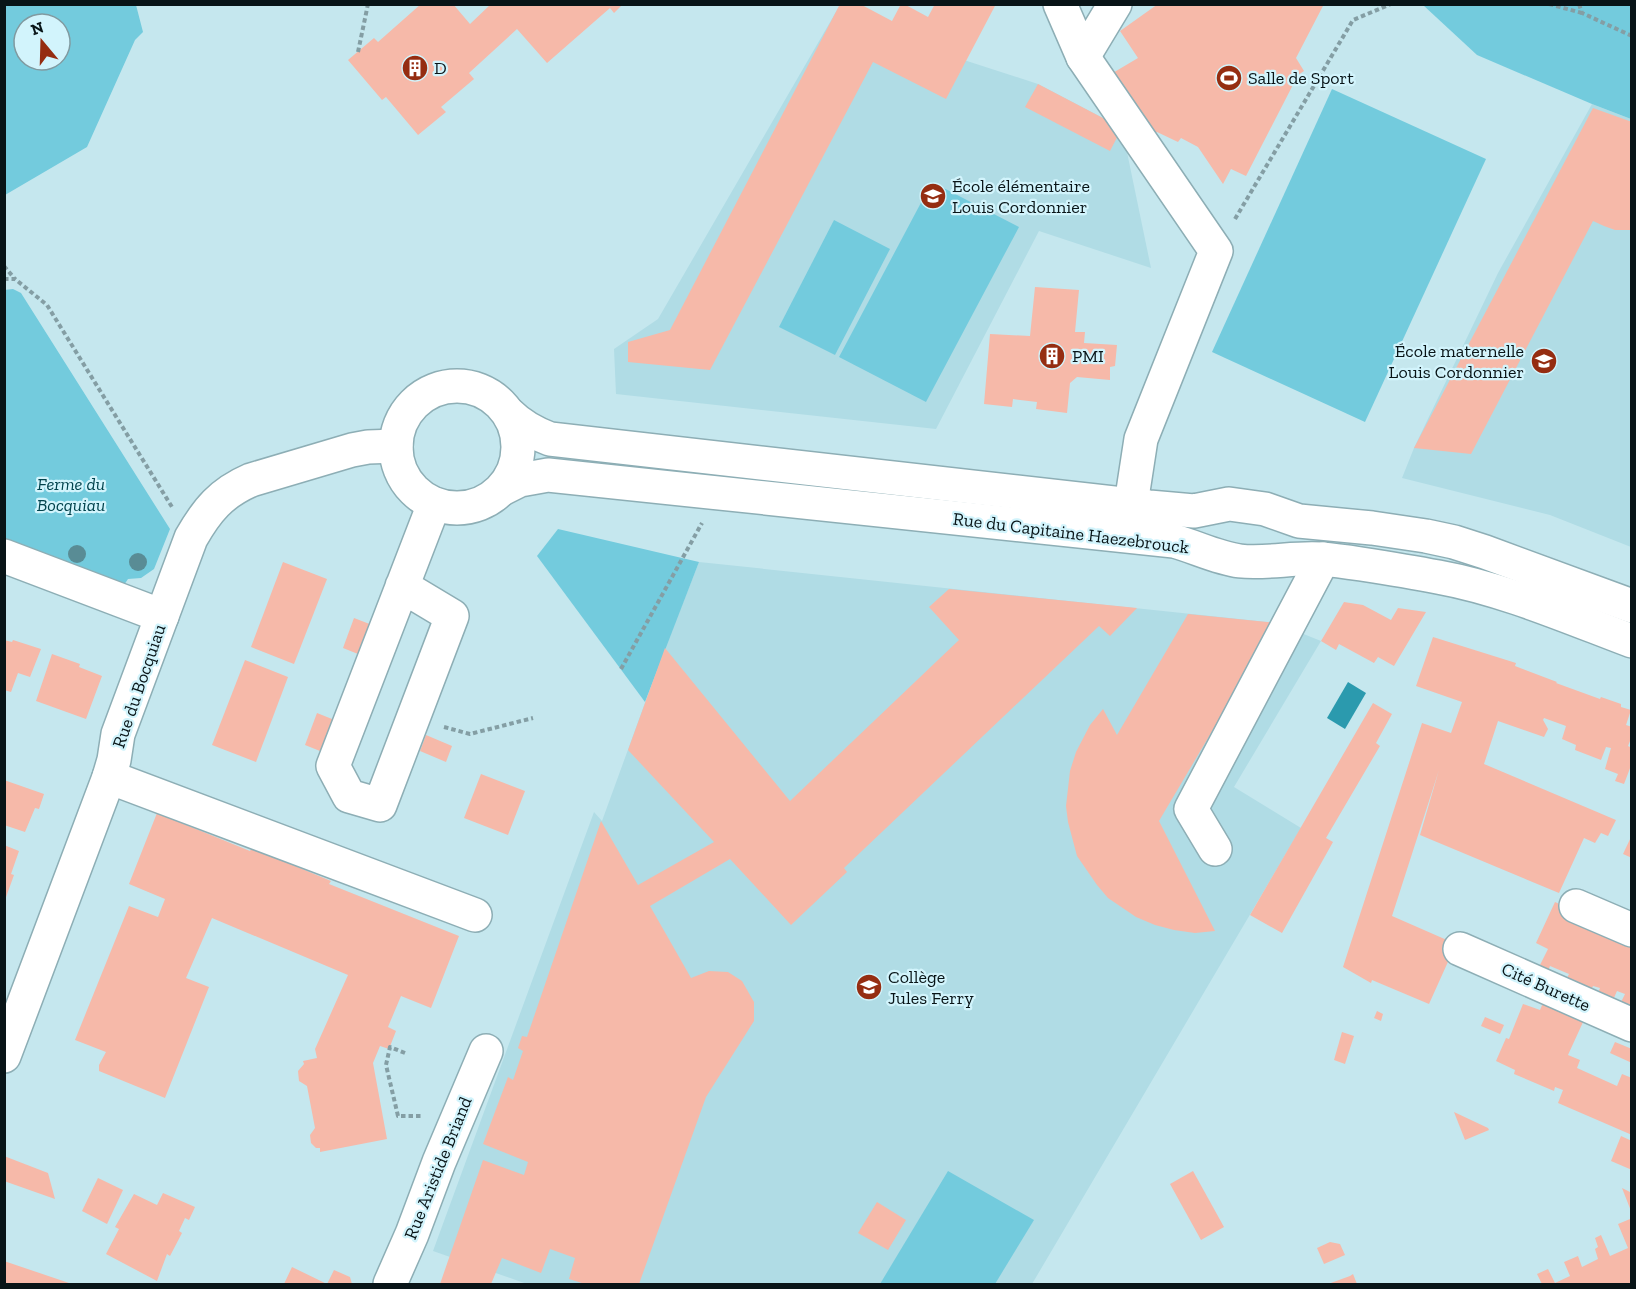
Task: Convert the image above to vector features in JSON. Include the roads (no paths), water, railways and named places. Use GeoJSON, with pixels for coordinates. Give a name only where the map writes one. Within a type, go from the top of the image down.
{"type":"FeatureCollection","features":[{"type":"Feature","properties":{"kind":"street"},"geometry":{"type":"LineString","coordinates":[[1060,4],[1083,57],[1216,251],[1141,439],[1131,504]]}},
{"type":"Feature","properties":{"kind":"street"},"geometry":{"type":"LineString","coordinates":[[1083,57],[1115,4]]}},
{"type":"Feature","properties":{"kind":"street"},"geometry":{"type":"LineString","coordinates":[[456,386],[482,391],[498,401],[509,414],[518,436],[515,469],[502,489],[489,500],[458,509],[434,504],[418,494],[406,481],[399,464],[396,446],[399,428],[408,411],[421,398],[437,389],[456,386]]}},
{"type":"Feature","properties":{"kind":"street","name":"Rue du Capitaine Haezebrouck"},"geometry":{"type":"LineString","coordinates":[[509,414],[536,434],[550,439],[1194,511],[1229,504],[1265,509],[1299,521],[1405,533],[1454,542],[1632,606]]}},
{"type":"Feature","properties":{"kind":"street","name":"Rue du Bocquiau"},"geometry":{"type":"LineString","coordinates":[[4,1056],[109,777],[118,734],[191,538],[209,509],[223,496],[251,480],[352,450],[396,446]]}},
{"type":"Feature","properties":{"kind":"street","name":"Rue du Capitaine Haezebrouck"},"geometry":{"type":"LineString","coordinates":[[502,489],[520,480],[548,475],[1174,541],[1240,561],[1323,559],[1401,570],[1492,590],[1632,641]]}},
{"type":"Feature","properties":{"kind":"street"},"geometry":{"type":"LineString","coordinates":[[402,586],[452,616],[380,805],[349,796],[333,765],[402,586],[434,504]]}},
{"type":"Feature","properties":{"kind":"street"},"geometry":{"type":"LineString","coordinates":[[1401,570],[1405,533]]}},
{"type":"Feature","properties":{"kind":"street"},"geometry":{"type":"LineString","coordinates":[[4,556],[162,616]]}},
{"type":"Feature","properties":{"kind":"street"},"geometry":{"type":"LineString","coordinates":[[1215,849],[1191,809],[1323,559]]}},
{"type":"Feature","properties":{"kind":"street"},"geometry":{"type":"LineString","coordinates":[[109,777],[475,915]]}},
{"type":"Feature","properties":{"kind":"street"},"geometry":{"type":"LineString","coordinates":[[1576,906],[1632,930]]}},
{"type":"Feature","properties":{"kind":"street","name":"Cité Burette"},"geometry":{"type":"LineString","coordinates":[[1460,949],[1632,1025]]}},
{"type":"Feature","properties":{"kind":"street","name":"Rue Aristide Briand"},"geometry":{"type":"LineString","coordinates":[[390,1284],[486,1051]]}},
{"type":"Feature","properties":{"kind":"place","name":"D"},"geometry":{"type":"Point","coordinates":[415,68]}},
{"type":"Feature","properties":{"kind":"place","name":"Salle de Sport"},"geometry":{"type":"Point","coordinates":[1229,78]}},
{"type":"Feature","properties":{"kind":"place","name":"École élémentaire Louis Cordonnier"},"geometry":{"type":"Point","coordinates":[933,196]}},
{"type":"Feature","properties":{"kind":"place","name":"PMI"},"geometry":{"type":"Point","coordinates":[1052,356]}},
{"type":"Feature","properties":{"kind":"place","name":"École maternelle Louis Cordonnier"},"geometry":{"type":"Point","coordinates":[1544,361]}},
{"type":"Feature","properties":{"kind":"place","name":"Collège Jules Ferry"},"geometry":{"type":"Point","coordinates":[869,987]}},
{"type":"Feature","properties":{"kind":"park label","name":"Ferme du Bocquiau"},"geometry":{"type":"Point","coordinates":[71,494]}}]}
